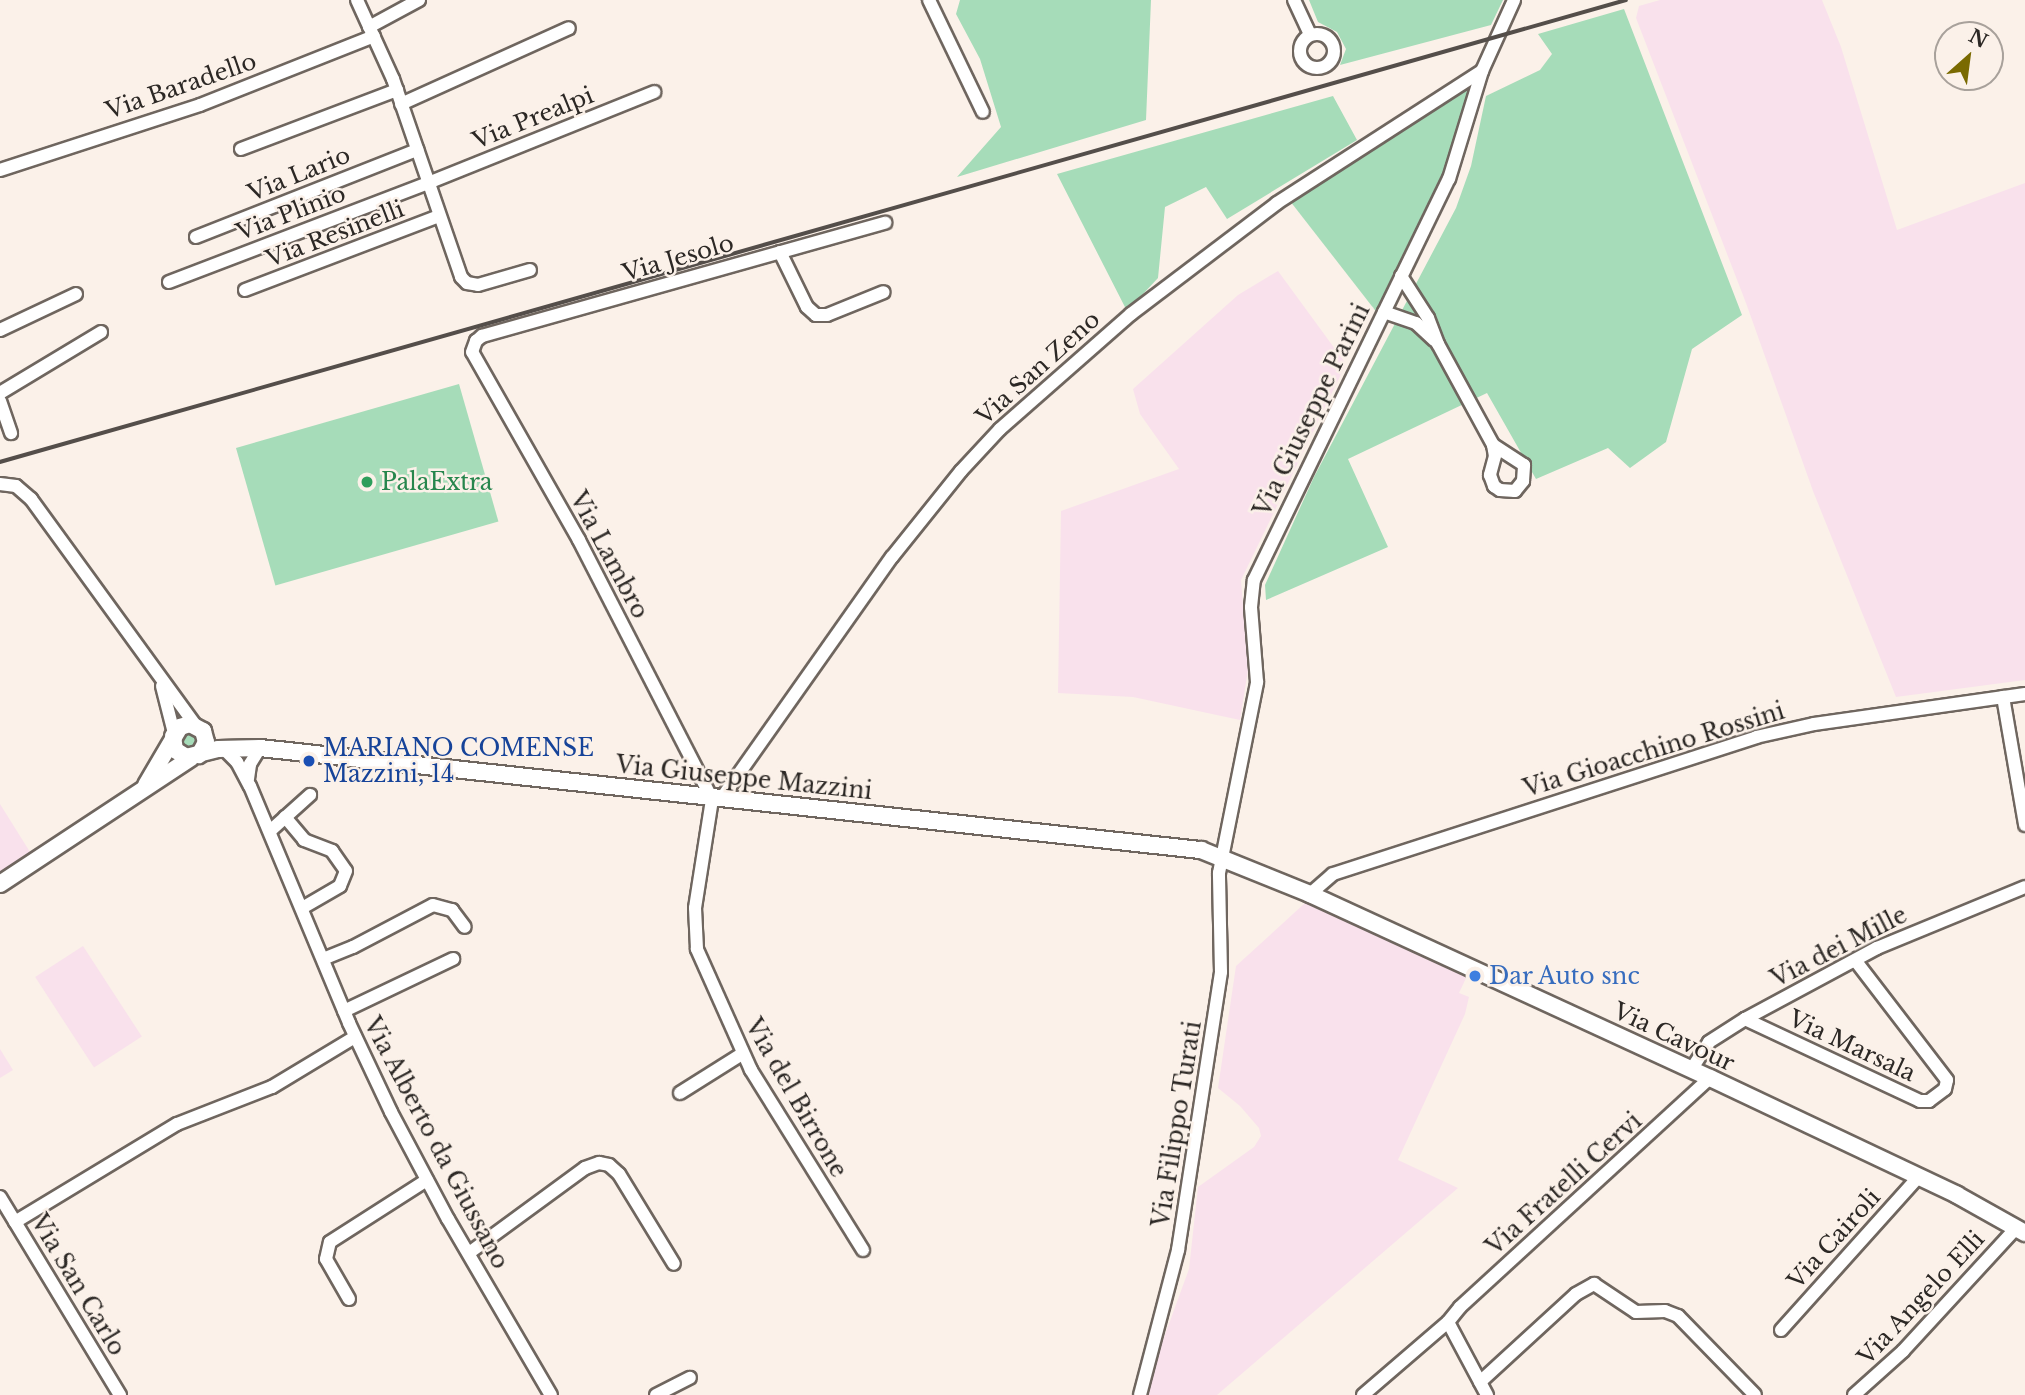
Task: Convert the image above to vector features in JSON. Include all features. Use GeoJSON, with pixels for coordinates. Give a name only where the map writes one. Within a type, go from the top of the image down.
{"type":"FeatureCollection","features":[{"type":"Feature","properties":{"kind":"street"},"geometry":{"type":"LineString","coordinates":[[357,0],[397,90],[458,271],[467,283],[481,285],[530,270]]}},
{"type":"Feature","properties":{"kind":"street","name":"Via Baradello"},"geometry":{"type":"LineString","coordinates":[[0,170],[200,105],[372,32],[419,0]]}},
{"type":"Feature","properties":{"kind":"street"},"geometry":{"type":"LineString","coordinates":[[929,0],[983,112]]}},
{"type":"Feature","properties":{"kind":"street"},"geometry":{"type":"LineString","coordinates":[[1294,0],[1310,35]]}},
{"type":"Feature","properties":{"kind":"street","name":"Via Giuseppe Parini"},"geometry":{"type":"LineString","coordinates":[[1222,856],[1256,688],[1251,607],[1255,576],[1452,171],[1482,71],[1514,0]]}},
{"type":"Feature","properties":{"kind":"street"},"geometry":{"type":"LineString","coordinates":[[401,104],[569,28]]}},
{"type":"Feature","properties":{"kind":"street","name":"Via San Zeno"},"geometry":{"type":"LineString","coordinates":[[717,799],[892,557],[961,471],[1006,423],[1131,314],[1277,203],[1482,71]]}},
{"type":"Feature","properties":{"kind":"street"},"geometry":{"type":"LineString","coordinates":[[241,149],[397,90]]}},
{"type":"Feature","properties":{"kind":"street","name":"Via Prealpi"},"geometry":{"type":"LineString","coordinates":[[428,183],[653,92]]}},
{"type":"Feature","properties":{"kind":"street","name":"Via Lario"},"geometry":{"type":"LineString","coordinates":[[196,237],[417,150]]}},
{"type":"Feature","properties":{"kind":"street","name":"Via Plinio"},"geometry":{"type":"LineString","coordinates":[[169,282],[428,183]]}},
{"type":"Feature","properties":{"kind":"street","name":"Via Resinelli"},"geometry":{"type":"LineString","coordinates":[[245,290],[439,216]]}},
{"type":"Feature","properties":{"kind":"street","name":"Via Jesolo"},"geometry":{"type":"LineString","coordinates":[[482,336],[885,223]]}},
{"type":"Feature","properties":{"kind":"street"},"geometry":{"type":"LineString","coordinates":[[780,252],[807,307],[816,315],[824,316],[884,292]]}},
{"type":"Feature","properties":{"kind":"street"},"geometry":{"type":"LineString","coordinates":[[1401,276],[1428,318],[1438,344],[1493,445]]}},
{"type":"Feature","properties":{"kind":"street"},"geometry":{"type":"LineString","coordinates":[[0,330],[76,294]]}},
{"type":"Feature","properties":{"kind":"street"},"geometry":{"type":"LineString","coordinates":[[1384,312],[1416,323],[1438,344]]}},
{"type":"Feature","properties":{"kind":"street"},"geometry":{"type":"LineString","coordinates":[[0,393],[101,332]]}},
{"type":"Feature","properties":{"kind":"street","name":"Via Lambro"},"geometry":{"type":"LineString","coordinates":[[482,336],[474,344],[473,354],[579,540],[717,799]]}},
{"type":"Feature","properties":{"kind":"street"},"geometry":{"type":"LineString","coordinates":[[0,401],[11,433]]}},
{"type":"Feature","properties":{"kind":"street"},"geometry":{"type":"LineString","coordinates":[[0,484],[16,486],[31,499],[199,728],[206,742],[195,756],[175,750],[159,676]]}},
{"type":"Feature","properties":{"kind":"street","name":"Via Gioacchino Rossini"},"geometry":{"type":"LineString","coordinates":[[1310,894],[1333,874],[1756,737],[1814,724],[2025,694]]}},
{"type":"Feature","properties":{"kind":"street"},"geometry":{"type":"LineString","coordinates":[[2003,697],[2025,825]]}},
{"type":"Feature","properties":{"kind":"street"},"geometry":{"type":"LineString","coordinates":[[138,796],[159,767],[173,735],[185,725],[199,728]]}},
{"type":"Feature","properties":{"kind":"street","name":"Via Giuseppe Mazzini"},"geometry":{"type":"LineString","coordinates":[[199,728],[253,751]]}},
{"type":"Feature","properties":{"kind":"street","name":"Via Giuseppe Mazzini"},"geometry":{"type":"LineString","coordinates":[[0,884],[138,796],[195,756],[223,748],[1181,846],[1222,856]]}},
{"type":"Feature","properties":{"kind":"street","name":"Via Alberto da Giussano"},"geometry":{"type":"LineString","coordinates":[[223,748],[237,762],[250,786],[355,1037],[427,1180],[551,1395]]}},
{"type":"Feature","properties":{"kind":"street","name":"Via Alberto da Giussano"},"geometry":{"type":"LineString","coordinates":[[250,786],[247,772],[253,751]]}},
{"type":"Feature","properties":{"kind":"street"},"geometry":{"type":"LineString","coordinates":[[270,831],[310,795]]}},
{"type":"Feature","properties":{"kind":"street","name":"Via del Birrone"},"geometry":{"type":"LineString","coordinates":[[717,799],[695,904],[694,933],[699,955],[742,1054],[863,1250]]}},
{"type":"Feature","properties":{"kind":"street"},"geometry":{"type":"LineString","coordinates":[[285,817],[304,840],[332,850],[346,871],[340,886],[302,908]]}},
{"type":"Feature","properties":{"kind":"street","name":"Via Cavour"},"geometry":{"type":"LineString","coordinates":[[1222,856],[1310,894],[1919,1176],[2020,1231]]}},
{"type":"Feature","properties":{"kind":"street","name":"Via Filippo Turati"},"geometry":{"type":"LineString","coordinates":[[1140,1395],[1171,1286],[1186,1205],[1221,972],[1217,890],[1222,856]]}},
{"type":"Feature","properties":{"kind":"street","name":"Via dei Mille"},"geometry":{"type":"LineString","coordinates":[[1692,1070],[1709,1042],[1745,1019],[1927,925],[2025,887]]}},
{"type":"Feature","properties":{"kind":"street"},"geometry":{"type":"LineString","coordinates":[[323,959],[353,947],[433,905],[452,910],[464,927]]}},
{"type":"Feature","properties":{"kind":"street"},"geometry":{"type":"LineString","coordinates":[[344,1011],[453,959]]}},
{"type":"Feature","properties":{"kind":"street","name":"Via Marsala"},"geometry":{"type":"LineString","coordinates":[[1745,1019],[1920,1101],[1929,1101],[1945,1089],[1947,1080],[1855,960]]}},
{"type":"Feature","properties":{"kind":"street"},"geometry":{"type":"LineString","coordinates":[[15,1222],[177,1124],[272,1087],[355,1037]]}},
{"type":"Feature","properties":{"kind":"street"},"geometry":{"type":"LineString","coordinates":[[680,1093],[742,1054]]}},
{"type":"Feature","properties":{"kind":"street","name":"Via Fratelli Cervi"},"geometry":{"type":"LineString","coordinates":[[1363,1395],[1448,1322],[1460,1307],[1710,1079]]}},
{"type":"Feature","properties":{"kind":"street"},"geometry":{"type":"LineString","coordinates":[[468,1253],[585,1168],[598,1163],[609,1165],[619,1174],[674,1264]]}},
{"type":"Feature","properties":{"kind":"street","name":"Via Cairoli"},"geometry":{"type":"LineString","coordinates":[[1781,1330],[1919,1176]]}},
{"type":"Feature","properties":{"kind":"street"},"geometry":{"type":"LineString","coordinates":[[349,1299],[328,1264],[326,1247],[337,1235],[427,1180]]}},
{"type":"Feature","properties":{"kind":"street","name":"Via San Carlo"},"geometry":{"type":"LineString","coordinates":[[0,1197],[120,1395]]}},
{"type":"Feature","properties":{"kind":"street","name":"Via Angelo Elli"},"geometry":{"type":"LineString","coordinates":[[1854,1395],[1903,1351],[2020,1231]]}},
{"type":"Feature","properties":{"kind":"street"},"geometry":{"type":"LineString","coordinates":[[1480,1382],[1576,1294],[1594,1284],[1636,1312],[1665,1311],[1678,1315],[1755,1395]]}},
{"type":"Feature","properties":{"kind":"street"},"geometry":{"type":"LineString","coordinates":[[1448,1322],[1487,1395]]}},
{"type":"Feature","properties":{"kind":"street"},"geometry":{"type":"LineString","coordinates":[[656,1395],[690,1378]]}},
{"type":"Feature","properties":{"kind":"shaded area"},"geometry":{"type":"Polygon","coordinates":[[[1660,0],[1822,0],[1841,47],[1897,230],[2025,183],[2025,680],[1896,697],[1813,491],[1746,303],[1636,18],[1639,6],[1660,0]]]}},
{"type":"Feature","properties":{"kind":"shaded area"},"geometry":{"type":"Polygon","coordinates":[[[1278,271],[1346,364],[1241,580],[1248,670],[1240,720],[1133,697],[1058,693],[1061,511],[1179,469],[1140,414],[1133,389],[1238,295],[1278,271]]]}},
{"type":"Feature","properties":{"kind":"shaded area"},"geometry":{"type":"Polygon","coordinates":[[[0,804],[30,852],[0,872],[0,804]]]}},
{"type":"Feature","properties":{"kind":"shaded area"},"geometry":{"type":"Polygon","coordinates":[[[1305,903],[1467,976],[1459,993],[1469,997],[1465,1014],[1398,1160],[1458,1188],[1217,1395],[1143,1395],[1189,1269],[1198,1187],[1254,1147],[1261,1136],[1259,1128],[1240,1106],[1218,1088],[1236,966],[1305,903]]]}},
{"type":"Feature","properties":{"kind":"shaded area"},"geometry":{"type":"Polygon","coordinates":[[[83,946],[142,1037],[94,1068],[35,977],[83,946]]]}},
{"type":"Feature","properties":{"kind":"shaded area"},"geometry":{"type":"Polygon","coordinates":[[[0,1049],[13,1070],[0,1078],[0,1049]]]}},
{"type":"Feature","properties":{"kind":"green space"},"geometry":{"type":"Polygon","coordinates":[[[960,0],[1151,0],[1146,120],[957,177],[1001,127],[980,59],[956,14],[960,0]]]}},
{"type":"Feature","properties":{"kind":"green space"},"geometry":{"type":"Polygon","coordinates":[[[1309,0],[1503,0],[1491,25],[1340,65],[1346,49],[1337,32],[1318,22],[1309,0]]]}},
{"type":"Feature","properties":{"kind":"green space"},"geometry":{"type":"Polygon","coordinates":[[[1624,9],[1742,315],[1692,349],[1666,442],[1630,468],[1608,448],[1536,479],[1487,393],[1348,459],[1388,547],[1266,600],[1265,585],[1314,477],[1456,208],[1471,166],[1486,96],[1540,70],[1552,54],[1538,34],[1624,9]]]}},
{"type":"Feature","properties":{"kind":"green space"},"geometry":{"type":"Polygon","coordinates":[[[1472,85],[1447,171],[1378,314],[1290,201],[1472,85]]]}},
{"type":"Feature","properties":{"kind":"green space"},"geometry":{"type":"Polygon","coordinates":[[[1333,96],[1357,140],[1227,219],[1206,187],[1165,207],[1158,278],[1127,311],[1057,174],[1333,96]]]}},
{"type":"Feature","properties":{"kind":"green space","name":"PalaExtra"},"geometry":{"type":"Polygon","coordinates":[[[459,384],[498,521],[275,585],[236,448],[459,384]]]}},
{"type":"Feature","properties":{"kind":"green space"},"geometry":{"type":"Polygon","coordinates":[[[189,732],[195,735],[198,741],[195,747],[189,750],[183,747],[180,741],[183,735],[189,732]]]}},
{"type":"Feature","properties":{"kind":"railway"},"geometry":{"type":"LineString","coordinates":[[0,462],[1626,0]]}},
{"type":"Feature","properties":{"kind":"place","name":"PalaExtra"},"geometry":{"type":"Point","coordinates":[367,482]}},
{"type":"Feature","properties":{"kind":"place","name":"MARIANO COMENSE Mazzini, 14"},"geometry":{"type":"Point","coordinates":[309,761]}},
{"type":"Feature","properties":{"kind":"place","name":"Dar Auto snc"},"geometry":{"type":"Point","coordinates":[1475,976]}}]}
